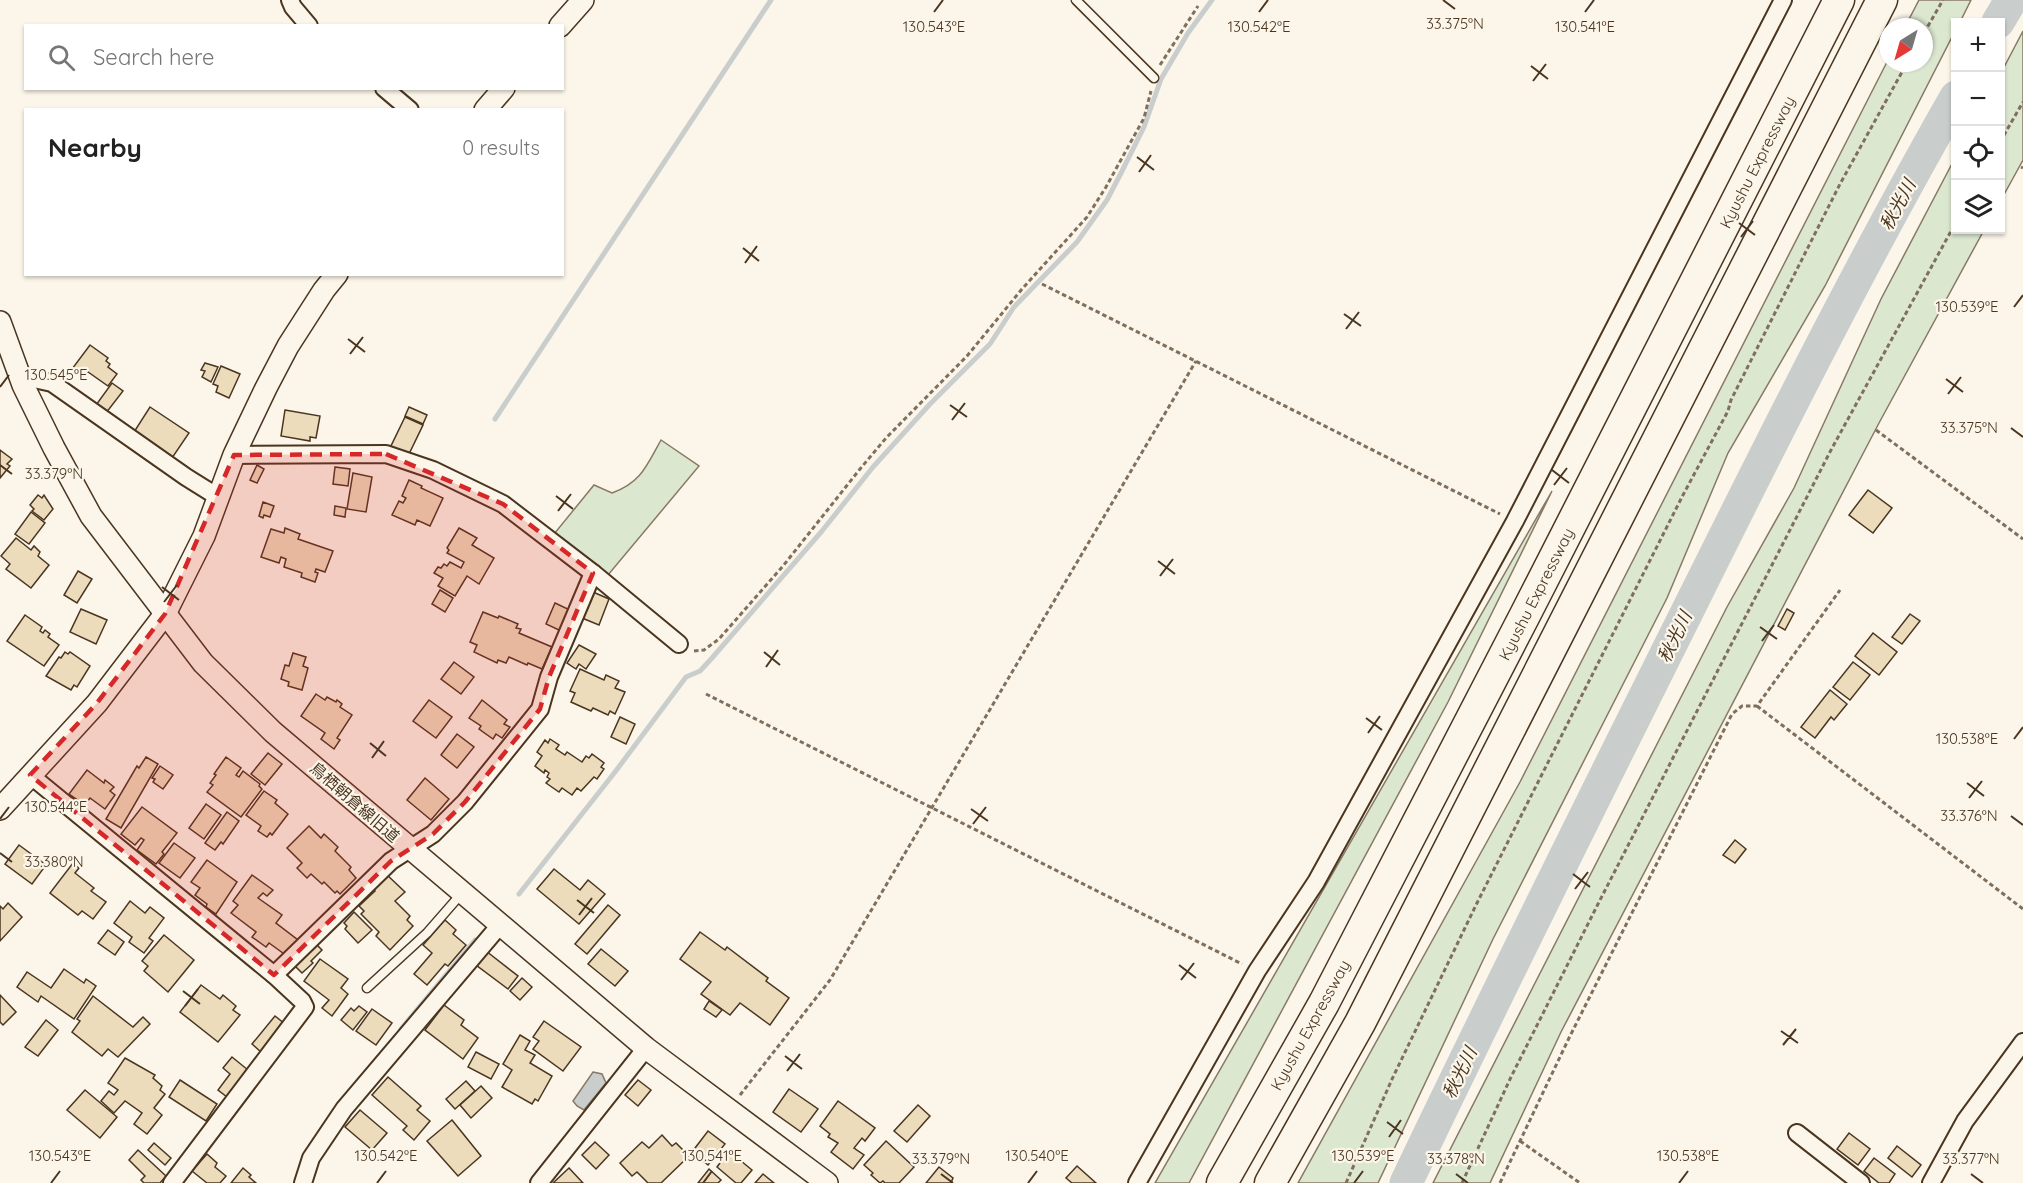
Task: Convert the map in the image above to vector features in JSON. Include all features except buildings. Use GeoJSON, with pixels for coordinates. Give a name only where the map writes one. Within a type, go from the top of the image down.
{"type":"FeatureCollection","features":[{"type":"Feature","properties":{"kind":"highway","name":"Kyushu Expressway"},"geometry":{"type":"LineString","coordinates":[[1222,1183],[1324,1003],[1839,0]]}},
{"type":"Feature","properties":{"kind":"highway"},"geometry":{"type":"LineString","coordinates":[[1270,1183],[1365,1012],[1882,0]]}},
{"type":"Feature","properties":{"kind":"street"},"geometry":{"type":"LineString","coordinates":[[290,0],[292,8],[307,24]]}},
{"type":"Feature","properties":{"kind":"street"},"geometry":{"type":"LineString","coordinates":[[562,24],[583,0]]}},
{"type":"Feature","properties":{"kind":"street"},"geometry":{"type":"LineString","coordinates":[[1137,1183],[1257,972],[1316,882],[1515,521],[1783,0]]}},
{"type":"Feature","properties":{"kind":"street"},"geometry":{"type":"LineString","coordinates":[[386,90],[408,108]]}},
{"type":"Feature","properties":{"kind":"street"},"geometry":{"type":"LineString","coordinates":[[487,108],[502,90]]}},
{"type":"Feature","properties":{"kind":"street"},"geometry":{"type":"LineString","coordinates":[[0,809],[97,703],[165,614],[204,536],[234,455],[288,346],[335,276]]}},
{"type":"Feature","properties":{"kind":"street","name":"鳥栖朝倉線旧道"},"geometry":{"type":"LineString","coordinates":[[0,322],[20,376],[54,448],[91,516],[203,663],[273,732],[646,1048],[827,1183]]}},
{"type":"Feature","properties":{"kind":"street"},"geometry":{"type":"LineString","coordinates":[[20,376],[52,383],[218,497]]}},
{"type":"Feature","properties":{"kind":"street"},"geometry":{"type":"LineString","coordinates":[[234,455],[386,454],[433,470],[503,504],[593,573],[679,644]]}},
{"type":"Feature","properties":{"kind":"street"},"geometry":{"type":"LineString","coordinates":[[274,975],[390,861],[433,834],[465,802],[540,709],[549,677],[593,573]]}},
{"type":"Feature","properties":{"kind":"street"},"geometry":{"type":"LineString","coordinates":[[30,775],[303,1001],[305,1007],[172,1183]]}},
{"type":"Feature","properties":{"kind":"street"},"geometry":{"type":"LineString","coordinates":[[303,1183],[311,1158],[344,1109],[500,925]]}},
{"type":"Feature","properties":{"kind":"street"},"geometry":{"type":"LineString","coordinates":[[1931,1183],[1965,1121],[2023,1042]]}},
{"type":"Feature","properties":{"kind":"street"},"geometry":{"type":"LineString","coordinates":[[539,1183],[646,1048]]}},
{"type":"Feature","properties":{"kind":"street"},"geometry":{"type":"LineString","coordinates":[[1797,1133],[1861,1183]]}},
{"type":"Feature","properties":{"kind":"lane"},"geometry":{"type":"LineString","coordinates":[[1076,0],[1154,78]]}},
{"type":"Feature","properties":{"kind":"lane"},"geometry":{"type":"LineString","coordinates":[[367,988],[427,933],[462,893]]}},
{"type":"Feature","properties":{"kind":"path"},"geometry":{"type":"LineString","coordinates":[[1933,18],[1943,0]]}},
{"type":"Feature","properties":{"kind":"path"},"geometry":{"type":"LineString","coordinates":[[679,644],[693,651],[704,650],[719,639],[783,566],[886,438],[968,356],[1022,289],[1079,226],[1106,187],[1144,118],[1154,78],[1161,63],[1198,6]]}},
{"type":"Feature","properties":{"kind":"path"},"geometry":{"type":"LineString","coordinates":[[1346,1183],[1393,1077],[1550,759],[1728,411],[1731,400],[1840,184],[1902,72]]}},
{"type":"Feature","properties":{"kind":"path"},"geometry":{"type":"LineString","coordinates":[[2005,135],[2023,102]]}},
{"type":"Feature","properties":{"kind":"path"},"geometry":{"type":"LineString","coordinates":[[1462,1183],[1511,1077],[1608,884],[1831,450],[1951,231]]}},
{"type":"Feature","properties":{"kind":"path"},"geometry":{"type":"LineString","coordinates":[[1042,284],[1515,521]]}},
{"type":"Feature","properties":{"kind":"path"},"geometry":{"type":"LineString","coordinates":[[729,1110],[830,980],[1196,361]]}},
{"type":"Feature","properties":{"kind":"path"},"geometry":{"type":"LineString","coordinates":[[1876,430],[2023,539]]}},
{"type":"Feature","properties":{"kind":"path"},"geometry":{"type":"LineString","coordinates":[[1757,706],[1840,590]]}},
{"type":"Feature","properties":{"kind":"path"},"geometry":{"type":"LineString","coordinates":[[706,694],[1257,972]]}},
{"type":"Feature","properties":{"kind":"path"},"geometry":{"type":"LineString","coordinates":[[1500,1183],[1569,1038],[1732,714],[1742,706],[1757,706],[2023,909]]}},
{"type":"Feature","properties":{"kind":"path"},"geometry":{"type":"LineString","coordinates":[[1520,1141],[1580,1183]]}},
{"type":"Feature","properties":{"kind":"highlighted area"},"geometry":{"type":"Polygon","coordinates":[[[386,454],[503,504],[593,573],[549,677],[540,709],[465,802],[433,834],[391,861],[274,975],[30,775],[97,703],[165,614],[234,455],[386,454]]]}},
{"type":"Feature","properties":{"kind":"green space"},"geometry":{"type":"Polygon","coordinates":[[[1919,0],[1971,0],[1962,18],[1951,18],[1951,39],[1825,286],[1728,453],[1667,598],[1493,939],[1378,1183],[1298,1183],[1520,782],[1882,72],[1933,72],[1933,18],[1910,18],[1919,0]]]}},
{"type":"Feature","properties":{"kind":"green space"},"geometry":{"type":"Polygon","coordinates":[[[2023,31],[2023,160],[2005,193],[2005,72],[2005,65],[2023,31]]]}},
{"type":"Feature","properties":{"kind":"green space"},"geometry":{"type":"Polygon","coordinates":[[[1951,166],[1951,234],[1982,234],[1879,423],[1561,1032],[1490,1183],[1433,1183],[1727,607],[1794,488],[1881,299],[1951,166]]]}},
{"type":"Feature","properties":{"kind":"green space"},"geometry":{"type":"Polygon","coordinates":[[[661,440],[699,466],[608,575],[554,534],[594,485],[612,493],[637,478],[661,440]]]}},
{"type":"Feature","properties":{"kind":"green space"},"geometry":{"type":"Polygon","coordinates":[[[1552,491],[1448,702],[1189,1183],[1155,1183],[1552,491]]]}},
{"type":"Feature","properties":{"kind":"shaded area"},"geometry":{"type":"Polygon","coordinates":[[[593,1072],[602,1074],[606,1083],[584,1110],[573,1101],[593,1072]]]}},
{"type":"Feature","properties":{"kind":"waterway"},"geometry":{"type":"LineString","coordinates":[[495,419],[771,0]]}},
{"type":"Feature","properties":{"kind":"waterway"},"geometry":{"type":"LineString","coordinates":[[519,894],[686,677],[700,671],[712,658],[822,531],[873,467],[930,404],[990,344],[1014,307],[1077,242],[1107,200],[1121,173],[1144,127],[1161,79],[1188,33],[1212,0]]}},
{"type":"Feature","properties":{"kind":"waterway","name":"秋光川"},"geometry":{"type":"LineString","coordinates":[[2000,18],[2011,0]]}},
{"type":"Feature","properties":{"kind":"waterway","name":"秋光川"},"geometry":{"type":"LineString","coordinates":[[1406,1183],[1545,897],[1785,417],[1851,288],[1951,106]]}},
{"type":"Feature","properties":{"kind":"waterway"},"geometry":{"type":"LineString","coordinates":[[401,1029],[475,940]]}}]}
